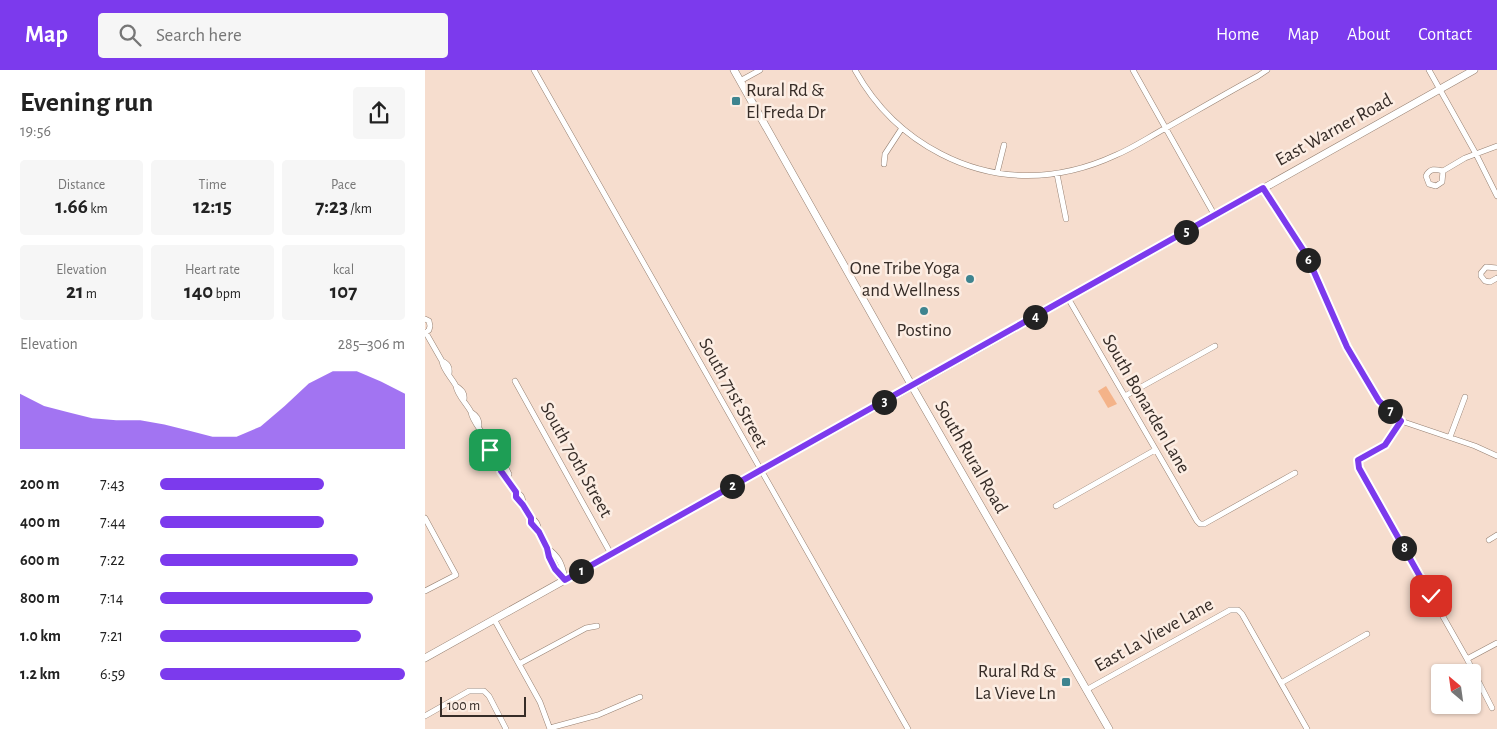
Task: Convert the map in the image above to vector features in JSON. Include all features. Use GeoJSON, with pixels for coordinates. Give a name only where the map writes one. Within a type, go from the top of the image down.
{"type":"FeatureCollection","features":[{"type":"Feature","properties":{"kind":"main road","name":"South Rural Road"},"geometry":{"type":"LineString","coordinates":[[735,70],[911,386],[1109,729]]}},
{"type":"Feature","properties":{"kind":"main road","name":"East Warner Road"},"geometry":{"type":"LineString","coordinates":[[425,658],[1474,70]]}},
{"type":"Feature","properties":{"kind":"street","name":"South 71st Street"},"geometry":{"type":"LineString","coordinates":[[534,70],[908,729]]}},
{"type":"Feature","properties":{"kind":"street"},"geometry":{"type":"LineString","coordinates":[[741,81],[760,70]]}},
{"type":"Feature","properties":{"kind":"street"},"geometry":{"type":"LineString","coordinates":[[855,70],[877,104],[923,145],[954,160],[997,173],[1025,176],[1057,174],[1085,168],[1117,155],[1267,70]]}},
{"type":"Feature","properties":{"kind":"street"},"geometry":{"type":"LineString","coordinates":[[1133,70],[1215,216]]}},
{"type":"Feature","properties":{"kind":"street"},"geometry":{"type":"LineString","coordinates":[[1429,70],[1497,196]]}},
{"type":"Feature","properties":{"kind":"street"},"geometry":{"type":"LineString","coordinates":[[884,164],[885,154],[902,128]]}},
{"type":"Feature","properties":{"kind":"street"},"geometry":{"type":"LineString","coordinates":[[997,173],[1003,144]]}},
{"type":"Feature","properties":{"kind":"street"},"geometry":{"type":"LineString","coordinates":[[1443,171],[1458,162],[1497,146]]}},
{"type":"Feature","properties":{"kind":"street"},"geometry":{"type":"LineString","coordinates":[[1057,174],[1066,219]]}},
{"type":"Feature","properties":{"kind":"street"},"geometry":{"type":"LineString","coordinates":[[1263,188],[1307,256],[1347,347],[1379,401],[1401,421],[1475,446],[1497,456]]}},
{"type":"Feature","properties":{"kind":"street"},"geometry":{"type":"LineString","coordinates":[[1497,268],[1486,266],[1481,273],[1485,281],[1490,282],[1497,278]]}},
{"type":"Feature","properties":{"kind":"street","name":"South Bonarden Lane"},"geometry":{"type":"LineString","coordinates":[[1068,298],[1155,450],[1200,524],[1204,524],[1295,473]]}},
{"type":"Feature","properties":{"kind":"street"},"geometry":{"type":"LineString","coordinates":[[425,319],[429,321],[431,326],[425,333],[442,361],[446,363],[449,374],[465,395],[465,400],[471,412],[476,415],[487,439],[491,441],[495,448],[494,452],[501,466],[506,468],[509,474],[507,477],[523,500],[523,505],[531,518],[535,520],[539,527],[539,532],[547,548],[550,560],[565,580]]}},
{"type":"Feature","properties":{"kind":"street"},"geometry":{"type":"LineString","coordinates":[[1125,396],[1215,346]]}},
{"type":"Feature","properties":{"kind":"street","name":"South 70th Street"},"geometry":{"type":"LineString","coordinates":[[515,381],[611,554]]}},
{"type":"Feature","properties":{"kind":"street"},"geometry":{"type":"LineString","coordinates":[[1450,437],[1465,397]]}},
{"type":"Feature","properties":{"kind":"street"},"geometry":{"type":"LineString","coordinates":[[1401,421],[1385,445],[1358,460],[1359,468],[1493,708]]}},
{"type":"Feature","properties":{"kind":"street"},"geometry":{"type":"LineString","coordinates":[[1056,506],[1155,450]]}},
{"type":"Feature","properties":{"kind":"street"},"geometry":{"type":"LineString","coordinates":[[425,518],[456,575],[425,591]]}},
{"type":"Feature","properties":{"kind":"street"},"geometry":{"type":"LineString","coordinates":[[1489,540],[1497,535]]}},
{"type":"Feature","properties":{"kind":"street","name":"East La Vieve Lane"},"geometry":{"type":"LineString","coordinates":[[1086,690],[1230,610],[1238,610],[1242,614],[1281,683]]}},
{"type":"Feature","properties":{"kind":"street"},"geometry":{"type":"LineString","coordinates":[[494,619],[540,702],[550,728],[598,715],[639,697]]}},
{"type":"Feature","properties":{"kind":"street"},"geometry":{"type":"LineString","coordinates":[[519,664],[586,628],[597,626]]}},
{"type":"Feature","properties":{"kind":"street"},"geometry":{"type":"LineString","coordinates":[[1307,729],[1281,683],[1367,634]]}},
{"type":"Feature","properties":{"kind":"street"},"geometry":{"type":"LineString","coordinates":[[1467,659],[1497,643]]}},
{"type":"Feature","properties":{"kind":"street"},"geometry":{"type":"LineString","coordinates":[[425,716],[469,692],[484,691],[489,696],[506,729]]}},
{"type":"Feature","properties":{"kind":"shaded area"},"geometry":{"type":"Polygon","coordinates":[[[1106,386],[1117,404],[1108,408],[1098,391],[1106,386]]]}},
{"type":"Feature","properties":{"kind":"place","name":"Rural Rd & El Freda Dr"},"geometry":{"type":"Point","coordinates":[736,101]}},
{"type":"Feature","properties":{"kind":"place","name":"One Tribe Yoga and Wellness"},"geometry":{"type":"Point","coordinates":[970,279]}},
{"type":"Feature","properties":{"kind":"place","name":"Postino"},"geometry":{"type":"Point","coordinates":[924,311]}},
{"type":"Feature","properties":{"kind":"place","name":"Rural Rd & La Vieve Ln"},"geometry":{"type":"Point","coordinates":[1066,682]}},
{"type":"Feature","properties":{"kind":"route"},"geometry":{"type":"LineString","coordinates":[[490,450],[494,452],[501,466],[501,471],[516,492],[516,497],[531,518],[531,523],[539,532],[555,569],[565,580],[1263,188],[1307,256],[1347,347],[1379,401],[1401,421],[1385,445],[1358,460],[1359,468],[1431,596]]}}]}
